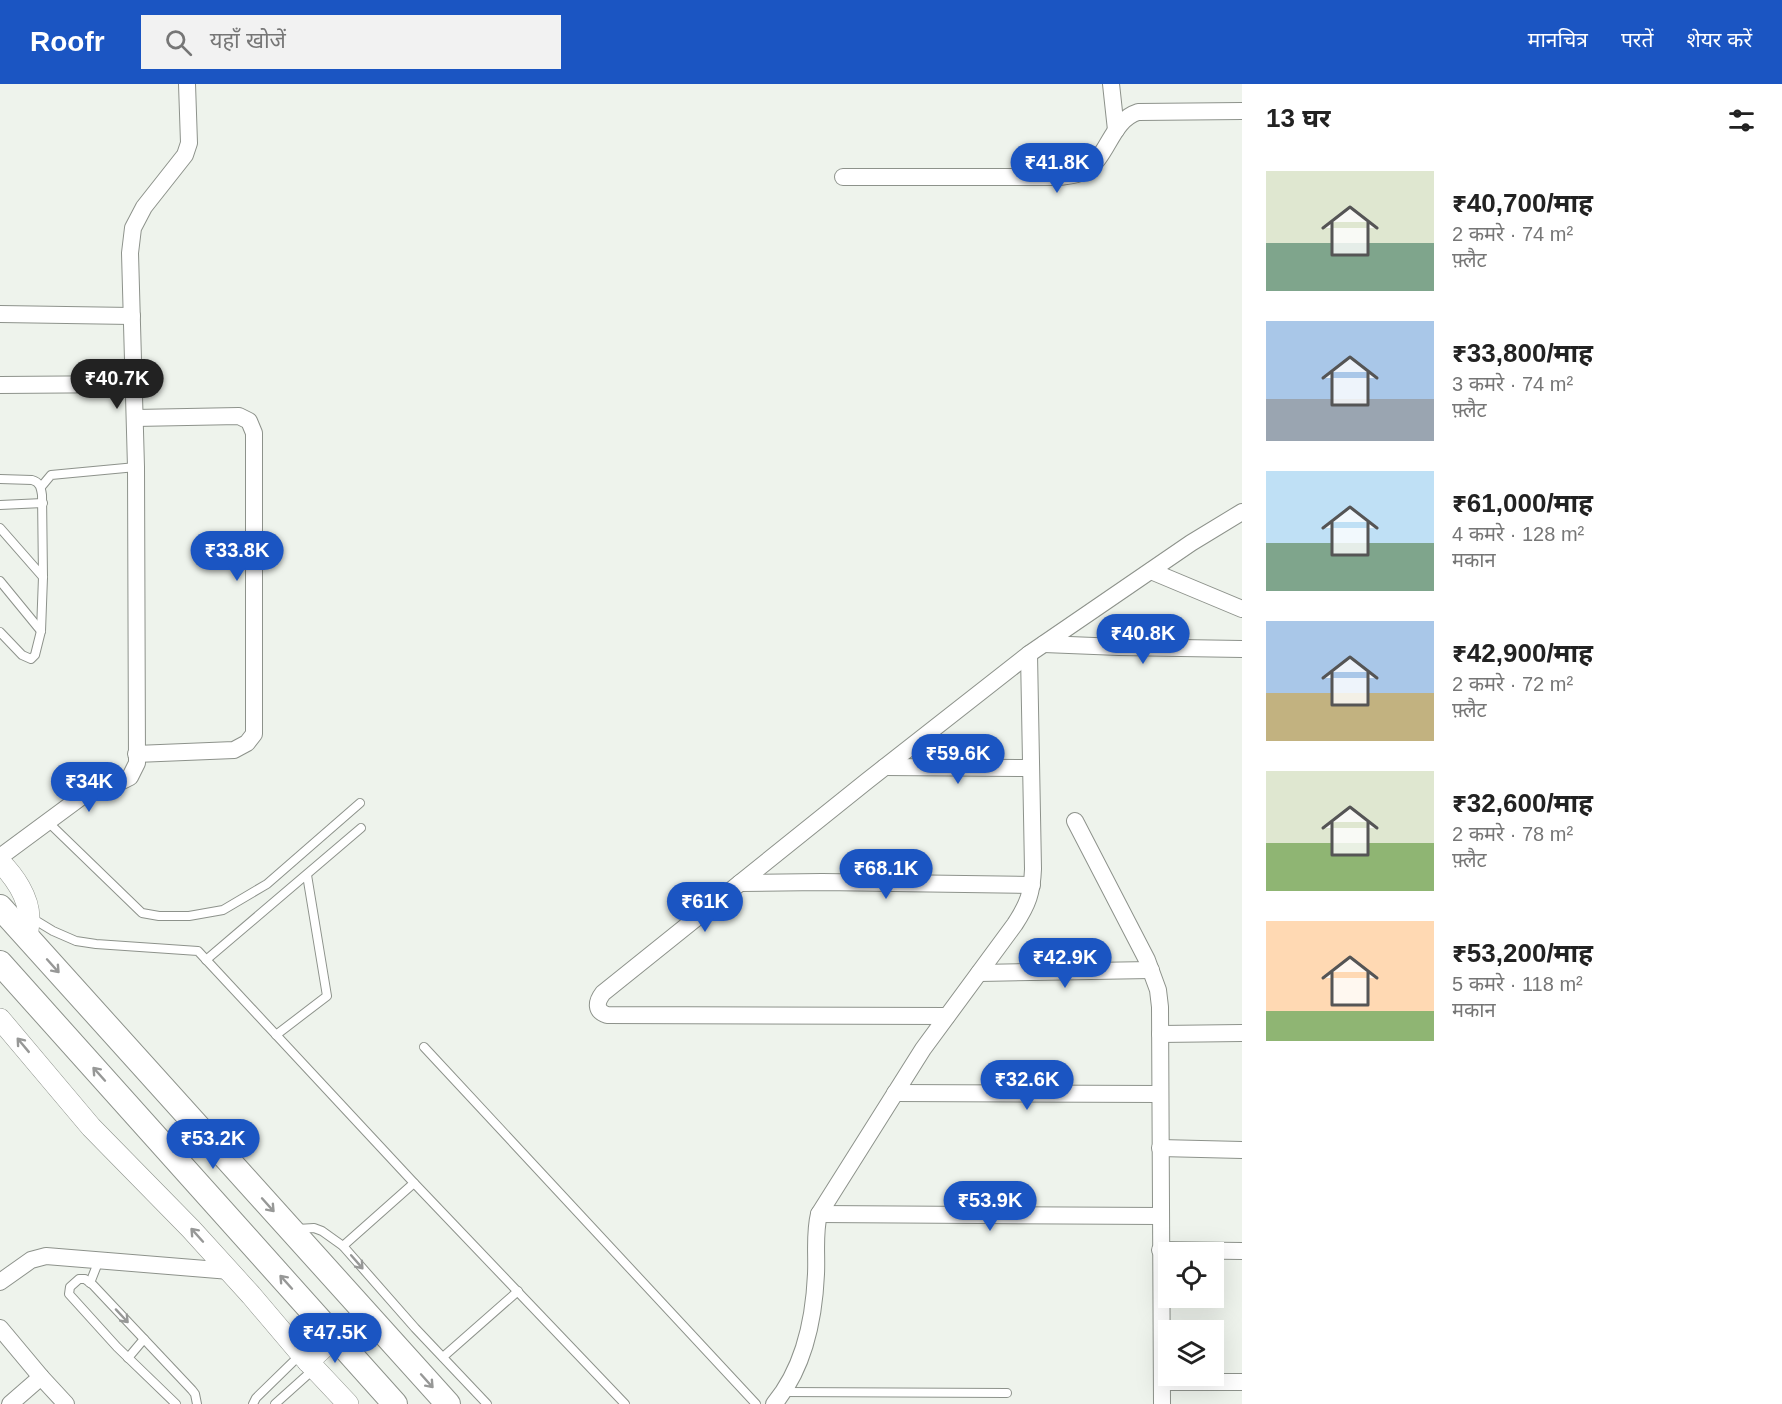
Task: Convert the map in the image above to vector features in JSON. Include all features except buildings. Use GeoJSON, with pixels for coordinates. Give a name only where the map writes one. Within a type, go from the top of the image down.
{"type":"FeatureCollection","features":[{"type":"Feature","properties":{"kind":"main road"},"geometry":{"type":"LineString","coordinates":[[0,907],[28,927],[152,1076],[448,1404]]}},
{"type":"Feature","properties":{"kind":"main road"},"geometry":{"type":"LineString","coordinates":[[0,963],[394,1404]]}},
{"type":"Feature","properties":{"kind":"main road"},"geometry":{"type":"LineString","coordinates":[[125,1103],[152,1076]]}},
{"type":"Feature","properties":{"kind":"street"},"geometry":{"type":"LineString","coordinates":[[0,857],[92,789],[130,777],[136,763],[136,467],[130,253],[133,228],[144,207],[185,155],[189,143],[187,84]]}},
{"type":"Feature","properties":{"kind":"street"},"geometry":{"type":"LineString","coordinates":[[1111,84],[1116,130]]}},
{"type":"Feature","properties":{"kind":"street"},"geometry":{"type":"LineString","coordinates":[[843,177],[1060,177],[1082,173],[1094,164],[1123,120],[1130,114],[1242,111]]}},
{"type":"Feature","properties":{"kind":"street"},"geometry":{"type":"LineString","coordinates":[[0,314],[132,316]]}},
{"type":"Feature","properties":{"kind":"street"},"geometry":{"type":"LineString","coordinates":[[0,385],[134,384]]}},
{"type":"Feature","properties":{"kind":"street"},"geometry":{"type":"LineString","coordinates":[[135,418],[239,416],[249,421],[254,433],[254,734],[247,743],[234,750],[136,754]]}},
{"type":"Feature","properties":{"kind":"street"},"geometry":{"type":"LineString","coordinates":[[947,1016],[607,1015],[601,1013],[598,1004],[603,993],[1029,654],[1191,543],[1242,512]]}},
{"type":"Feature","properties":{"kind":"street"},"geometry":{"type":"LineString","coordinates":[[1151,571],[1242,609]]}},
{"type":"Feature","properties":{"kind":"street"},"geometry":{"type":"LineString","coordinates":[[1044,644],[1242,649]]}},
{"type":"Feature","properties":{"kind":"street"},"geometry":{"type":"LineString","coordinates":[[778,1398],[805,1347],[813,1312],[819,1214],[923,1049],[1024,910],[1030,896],[1032,885],[1029,654]]}},
{"type":"Feature","properties":{"kind":"street"},"geometry":{"type":"LineString","coordinates":[[885,767],[1031,768]]}},
{"type":"Feature","properties":{"kind":"street"},"geometry":{"type":"LineString","coordinates":[[1075,821],[1151,970],[1158,990],[1160,1242]]}},
{"type":"Feature","properties":{"kind":"street"},"geometry":{"type":"LineString","coordinates":[[0,862],[22,892],[28,927]]}},
{"type":"Feature","properties":{"kind":"street"},"geometry":{"type":"LineString","coordinates":[[740,883],[1032,885]]}},
{"type":"Feature","properties":{"kind":"street"},"geometry":{"type":"LineString","coordinates":[[979,973],[1151,970]]}},
{"type":"Feature","properties":{"kind":"street"},"geometry":{"type":"LineString","coordinates":[[0,1018],[91,1127],[192,1229],[308,1362],[348,1404]]}},
{"type":"Feature","properties":{"kind":"street"},"geometry":{"type":"LineString","coordinates":[[1160,1034],[1242,1033]]}},
{"type":"Feature","properties":{"kind":"street"},"geometry":{"type":"LineString","coordinates":[[895,1094],[1160,1094]]}},
{"type":"Feature","properties":{"kind":"street"},"geometry":{"type":"LineString","coordinates":[[1160,1148],[1242,1150]]}},
{"type":"Feature","properties":{"kind":"street"},"geometry":{"type":"LineString","coordinates":[[819,1214],[1160,1216]]}},
{"type":"Feature","properties":{"kind":"street"},"geometry":{"type":"LineString","coordinates":[[1224,1251],[1242,1251]]}},
{"type":"Feature","properties":{"kind":"street"},"geometry":{"type":"LineString","coordinates":[[0,1282],[31,1260],[38,1257],[57,1256],[230,1271]]}},
{"type":"Feature","properties":{"kind":"street"},"geometry":{"type":"LineString","coordinates":[[0,1328],[66,1404]]}},
{"type":"Feature","properties":{"kind":"street"},"geometry":{"type":"LineString","coordinates":[[308,1362],[335,1337]]}},
{"type":"Feature","properties":{"kind":"street"},"geometry":{"type":"LineString","coordinates":[[10,1404],[41,1377]]}},
{"type":"Feature","properties":{"kind":"street"},"geometry":{"type":"LineString","coordinates":[[1224,1382],[1242,1382]]}},
{"type":"Feature","properties":{"kind":"street"},"geometry":{"type":"LineString","coordinates":[[1162,1386],[1162,1404]]}},
{"type":"Feature","properties":{"kind":"lane"},"geometry":{"type":"LineString","coordinates":[[41,487],[51,475],[136,467]]}},
{"type":"Feature","properties":{"kind":"lane"},"geometry":{"type":"LineString","coordinates":[[0,479],[36,481],[41,487],[43,503],[43,577],[40,631],[36,655],[31,659],[22,656],[0,632]]}},
{"type":"Feature","properties":{"kind":"lane"},"geometry":{"type":"LineString","coordinates":[[0,505],[43,503]]}},
{"type":"Feature","properties":{"kind":"lane"},"geometry":{"type":"LineString","coordinates":[[0,528],[43,577]]}},
{"type":"Feature","properties":{"kind":"lane"},"geometry":{"type":"LineString","coordinates":[[0,581],[40,631]]}},
{"type":"Feature","properties":{"kind":"lane"},"geometry":{"type":"LineString","coordinates":[[48,822],[142,913],[159,916],[189,916],[223,910],[267,884],[360,803]]}},
{"type":"Feature","properties":{"kind":"lane"},"geometry":{"type":"LineString","coordinates":[[206,960],[361,828]]}},
{"type":"Feature","properties":{"kind":"lane"},"geometry":{"type":"LineString","coordinates":[[276,1035],[327,996],[307,875]]}},
{"type":"Feature","properties":{"kind":"lane"},"geometry":{"type":"LineString","coordinates":[[28,927],[53,932],[76,941],[96,944],[198,951],[414,1183],[625,1404]]}},
{"type":"Feature","properties":{"kind":"lane"},"geometry":{"type":"LineString","coordinates":[[424,1047],[756,1404]]}},
{"type":"Feature","properties":{"kind":"lane"},"geometry":{"type":"LineString","coordinates":[[343,1246],[414,1183]]}},
{"type":"Feature","properties":{"kind":"lane"},"geometry":{"type":"LineString","coordinates":[[290,1229],[314,1228],[343,1246],[487,1404]]}},
{"type":"Feature","properties":{"kind":"lane"},"geometry":{"type":"LineString","coordinates":[[90,1282],[99,1260]]}},
{"type":"Feature","properties":{"kind":"lane"},"geometry":{"type":"LineString","coordinates":[[176,1404],[128,1358],[69,1294],[70,1287],[79,1279],[90,1282],[144,1339],[192,1390],[197,1404]]}},
{"type":"Feature","properties":{"kind":"lane"},"geometry":{"type":"LineString","coordinates":[[443,1358],[518,1292]]}},
{"type":"Feature","properties":{"kind":"lane"},"geometry":{"type":"LineString","coordinates":[[128,1358],[144,1339]]}},
{"type":"Feature","properties":{"kind":"lane"},"geometry":{"type":"LineString","coordinates":[[253,1404],[256,1398],[308,1362]]}},
{"type":"Feature","properties":{"kind":"lane"},"geometry":{"type":"LineString","coordinates":[[275,1404],[308,1362]]}},
{"type":"Feature","properties":{"kind":"lane"},"geometry":{"type":"LineString","coordinates":[[778,1398],[1007,1393]]}}]}
